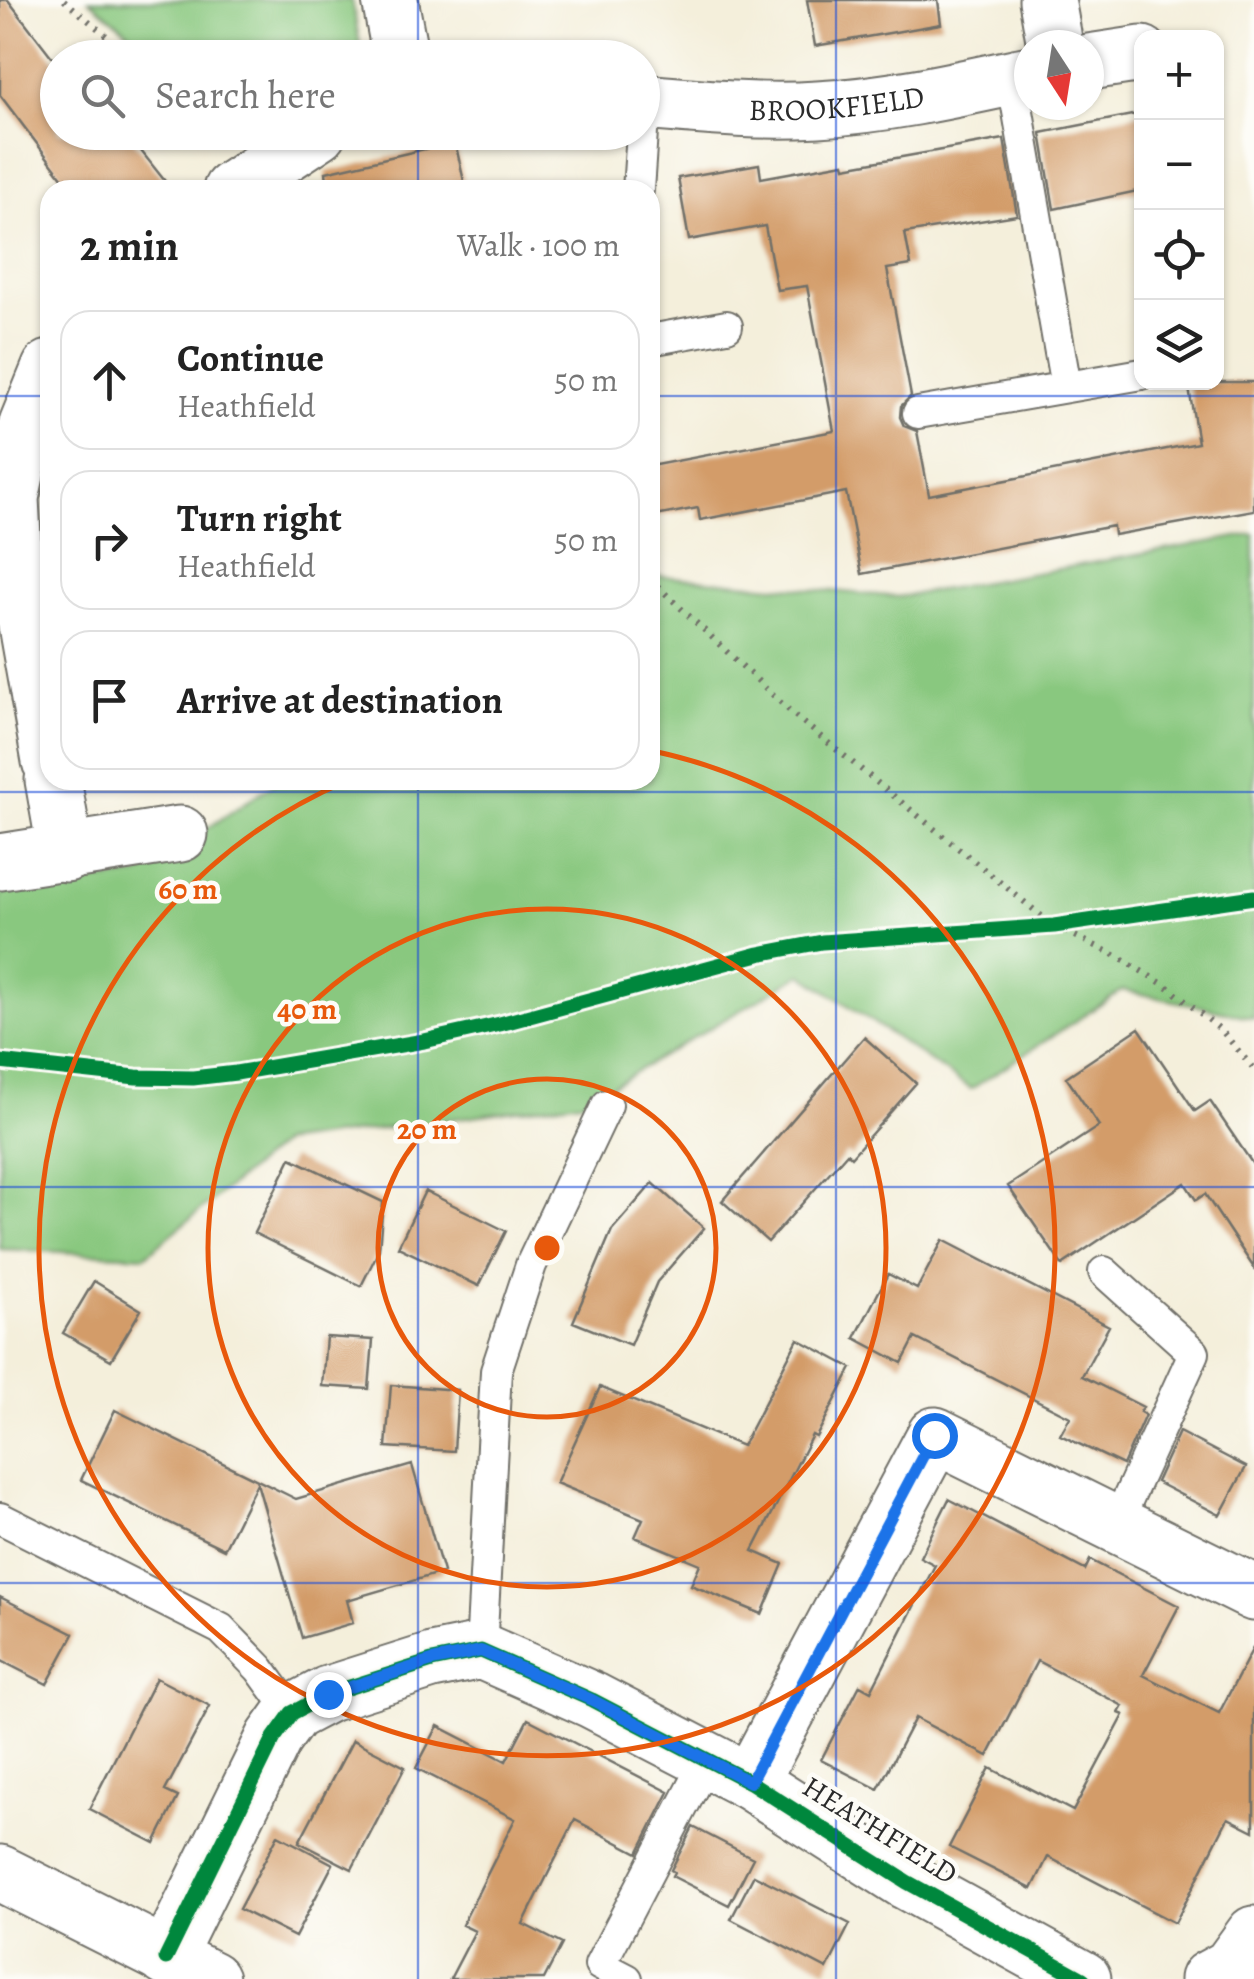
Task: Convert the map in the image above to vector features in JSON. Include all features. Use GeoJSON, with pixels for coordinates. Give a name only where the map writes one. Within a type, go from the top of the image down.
{"type":"FeatureCollection","features":[{"type":"Feature","properties":{"kind":"street"},"geometry":{"type":"LineString","coordinates":[[390,0],[397,40]]}},
{"type":"Feature","properties":{"kind":"street"},"geometry":{"type":"LineString","coordinates":[[1047,0],[1052,30]]}},
{"type":"Feature","properties":{"kind":"street"},"geometry":{"type":"LineString","coordinates":[[1104,60],[1134,55]]}},
{"type":"Feature","properties":{"kind":"street","name":"BROOKFIELD"},"geometry":{"type":"LineString","coordinates":[[660,114],[704,108],[815,110],[920,96],[1014,77]]}},
{"type":"Feature","properties":{"kind":"street"},"geometry":{"type":"LineString","coordinates":[[246,180],[292,150]]}},
{"type":"Feature","properties":{"kind":"street"},"geometry":{"type":"LineString","coordinates":[[40,392],[5,499],[40,705]]}},
{"type":"Feature","properties":{"kind":"street"},"geometry":{"type":"LineString","coordinates":[[55,790],[66,854]]}},
{"type":"Feature","properties":{"kind":"street"},"geometry":{"type":"LineString","coordinates":[[0,862],[180,834]]}},
{"type":"Feature","properties":{"kind":"street"},"geometry":{"type":"LineString","coordinates":[[729,1771],[934,1435],[1254,1593]]}},
{"type":"Feature","properties":{"kind":"street"},"geometry":{"type":"LineString","coordinates":[[0,1874],[188,1969],[274,1738],[292,1714],[328,1694],[432,1661],[481,1651]]}},
{"type":"Feature","properties":{"kind":"street","name":"HEATHFIELD"},"geometry":{"type":"LineString","coordinates":[[481,1651],[592,1700],[729,1771],[907,1882],[1083,1979]]}},
{"type":"Feature","properties":{"kind":"street"},"geometry":{"type":"LineString","coordinates":[[1208,1979],[1230,1967],[1254,1934]]}},
{"type":"Feature","properties":{"kind":"lane"},"geometry":{"type":"LineString","coordinates":[[1027,120],[1066,387]]}},
{"type":"Feature","properties":{"kind":"lane"},"geometry":{"type":"LineString","coordinates":[[639,180],[641,150]]}},
{"type":"Feature","properties":{"kind":"lane"},"geometry":{"type":"LineString","coordinates":[[660,338],[726,326]]}},
{"type":"Feature","properties":{"kind":"lane"},"geometry":{"type":"LineString","coordinates":[[918,412],[1134,375]]}},
{"type":"Feature","properties":{"kind":"lane"},"geometry":{"type":"LineString","coordinates":[[481,1651],[496,1371],[531,1265],[607,1104]]}},
{"type":"Feature","properties":{"kind":"lane"},"geometry":{"type":"LineString","coordinates":[[1104,1272],[1194,1353],[1116,1525]]}},
{"type":"Feature","properties":{"kind":"lane"},"geometry":{"type":"LineString","coordinates":[[0,1518],[221,1629],[260,1669],[292,1714]]}},
{"type":"Feature","properties":{"kind":"lane"},"geometry":{"type":"LineString","coordinates":[[628,1979],[600,1965],[729,1771]]}},
{"type":"Feature","properties":{"kind":"path"},"geometry":{"type":"LineString","coordinates":[[64,0],[112,40]]}},
{"type":"Feature","properties":{"kind":"path"},"geometry":{"type":"LineString","coordinates":[[660,589],[794,715],[1054,926],[1113,954],[1168,987],[1221,1030],[1254,1069]]}},
{"type":"Feature","properties":{"kind":"green space"},"geometry":{"type":"Polygon","coordinates":[[[89,0],[352,0],[359,40],[136,40],[89,0]]]}},
{"type":"Feature","properties":{"kind":"green space"},"geometry":{"type":"Polygon","coordinates":[[[1254,534],[1254,1018],[1123,990],[971,1089],[802,974],[587,1100],[282,1143],[145,1256],[0,1249],[0,893],[138,875],[264,790],[660,790],[660,576],[900,597],[1254,534]]]}},
{"type":"Feature","properties":{"kind":"building"},"geometry":{"type":"Polygon","coordinates":[[[0,0],[8,0],[40,42],[40,148],[0,95],[0,0]]]}},
{"type":"Feature","properties":{"kind":"building"},"geometry":{"type":"Polygon","coordinates":[[[807,0],[938,0],[941,24],[815,46],[807,0]]]}},
{"type":"Feature","properties":{"kind":"building"},"geometry":{"type":"Polygon","coordinates":[[[1134,115],[1134,192],[1054,209],[1041,133],[1134,115]]]}},
{"type":"Feature","properties":{"kind":"building"},"geometry":{"type":"Polygon","coordinates":[[[1004,139],[1017,215],[905,233],[911,265],[887,269],[911,396],[901,406],[900,417],[904,426],[917,431],[929,495],[1198,443],[1189,390],[1224,390],[1224,382],[1254,382],[1254,510],[1114,535],[1113,526],[862,574],[846,492],[700,520],[698,508],[660,515],[660,464],[834,431],[807,286],[777,290],[765,226],[689,240],[678,178],[759,164],[761,178],[844,163],[845,167],[1004,139]]]}},
{"type":"Feature","properties":{"kind":"building"},"geometry":{"type":"Polygon","coordinates":[[[42,150],[140,150],[164,180],[64,180],[42,150]]]}},
{"type":"Feature","properties":{"kind":"building"},"geometry":{"type":"Polygon","coordinates":[[[421,150],[457,150],[464,180],[327,180],[326,172],[421,150]]]}},
{"type":"Feature","properties":{"kind":"building"},"geometry":{"type":"Polygon","coordinates":[[[1139,1028],[1195,1111],[1210,1101],[1254,1166],[1254,1268],[1205,1194],[1196,1200],[1185,1183],[1062,1265],[1008,1186],[1099,1126],[1066,1077],[1139,1028]]]}},
{"type":"Feature","properties":{"kind":"building"},"geometry":{"type":"Polygon","coordinates":[[[864,1037],[916,1083],[768,1242],[722,1201],[864,1037]]]}},
{"type":"Feature","properties":{"kind":"building"},"geometry":{"type":"Polygon","coordinates":[[[291,1158],[383,1202],[379,1250],[361,1286],[254,1233],[291,1158]]]}},
{"type":"Feature","properties":{"kind":"building"},"geometry":{"type":"Polygon","coordinates":[[[653,1183],[704,1228],[657,1282],[630,1345],[573,1322],[612,1230],[653,1183]]]}},
{"type":"Feature","properties":{"kind":"building"},"geometry":{"type":"Polygon","coordinates":[[[425,1191],[506,1231],[479,1286],[398,1247],[425,1191]]]}},
{"type":"Feature","properties":{"kind":"building"},"geometry":{"type":"Polygon","coordinates":[[[943,1240],[1109,1326],[1082,1376],[1143,1407],[1140,1412],[1145,1415],[1123,1465],[1060,1435],[1070,1417],[915,1338],[902,1363],[855,1338],[888,1274],[917,1289],[943,1240]]]}},
{"type":"Feature","properties":{"kind":"building"},"geometry":{"type":"Polygon","coordinates":[[[94,1281],[141,1310],[111,1360],[63,1333],[94,1281]]]}},
{"type":"Feature","properties":{"kind":"building"},"geometry":{"type":"Polygon","coordinates":[[[326,1337],[373,1340],[369,1389],[322,1386],[326,1337]]]}},
{"type":"Feature","properties":{"kind":"building"},"geometry":{"type":"Polygon","coordinates":[[[798,1339],[852,1368],[816,1437],[812,1435],[753,1551],[783,1564],[762,1614],[691,1585],[700,1564],[635,1537],[643,1519],[556,1483],[600,1387],[742,1446],[798,1339]]]}},
{"type":"Feature","properties":{"kind":"building"},"geometry":{"type":"Polygon","coordinates":[[[391,1385],[458,1390],[454,1451],[386,1447],[391,1385]]]}},
{"type":"Feature","properties":{"kind":"building"},"geometry":{"type":"Polygon","coordinates":[[[115,1410],[296,1499],[412,1465],[443,1572],[347,1600],[353,1623],[302,1638],[257,1483],[224,1549],[81,1480],[115,1410]]]}},
{"type":"Feature","properties":{"kind":"building"},"geometry":{"type":"Polygon","coordinates":[[[1179,1432],[1246,1467],[1220,1515],[1156,1482],[1179,1432]]]}},
{"type":"Feature","properties":{"kind":"building"},"geometry":{"type":"Polygon","coordinates":[[[949,1499],[1085,1570],[1090,1560],[1179,1606],[1143,1675],[1219,1713],[1254,1646],[1254,1831],[1228,1818],[1175,1923],[1048,1857],[1032,1889],[949,1847],[990,1768],[1073,1811],[1124,1715],[1119,1713],[1123,1706],[1037,1661],[988,1756],[915,1718],[878,1789],[821,1760],[860,1685],[871,1691],[935,1565],[920,1557],[949,1499]]]}},
{"type":"Feature","properties":{"kind":"building"},"geometry":{"type":"Polygon","coordinates":[[[0,1597],[74,1634],[47,1684],[0,1660],[0,1597]]]}},
{"type":"Feature","properties":{"kind":"building"},"geometry":{"type":"Polygon","coordinates":[[[156,1678],[210,1706],[165,1791],[178,1797],[155,1843],[89,1809],[156,1678]]]}},
{"type":"Feature","properties":{"kind":"building"},"geometry":{"type":"Polygon","coordinates":[[[528,1719],[669,1792],[638,1853],[575,1820],[523,1924],[562,1944],[544,1979],[450,1979],[475,1931],[462,1925],[515,1819],[416,1768],[438,1726],[506,1761],[528,1719]]]}},
{"type":"Feature","properties":{"kind":"building"},"geometry":{"type":"Polygon","coordinates":[[[353,1740],[405,1767],[352,1869],[299,1842],[353,1740]]]}},
{"type":"Feature","properties":{"kind":"building"},"geometry":{"type":"Polygon","coordinates":[[[693,1827],[753,1858],[729,1905],[672,1876],[671,1870],[693,1827]]]}},
{"type":"Feature","properties":{"kind":"building"},"geometry":{"type":"Polygon","coordinates":[[[278,1835],[333,1864],[295,1937],[239,1909],[278,1835]]]}},
{"type":"Feature","properties":{"kind":"building"},"geometry":{"type":"Polygon","coordinates":[[[754,1875],[850,1924],[827,1969],[731,1919],[754,1875]]]}},
{"type":"Feature","properties":{"kind":"cycle path"},"geometry":{"type":"LineString","coordinates":[[0,1062],[136,1077],[193,1078],[236,1073],[424,1041],[759,954],[822,942],[1054,926],[1254,897]]}},
{"type":"Feature","properties":{"kind":"cycle path"},"geometry":{"type":"LineString","coordinates":[[166,1958],[274,1738],[292,1713],[328,1694],[432,1661],[481,1651],[592,1700],[750,1782],[907,1882],[1083,1979]]}},
{"type":"Feature","properties":{"kind":"route"},"geometry":{"type":"LineString","coordinates":[[328,1694],[432,1661],[481,1651],[592,1700],[750,1782],[934,1435]]}}]}
